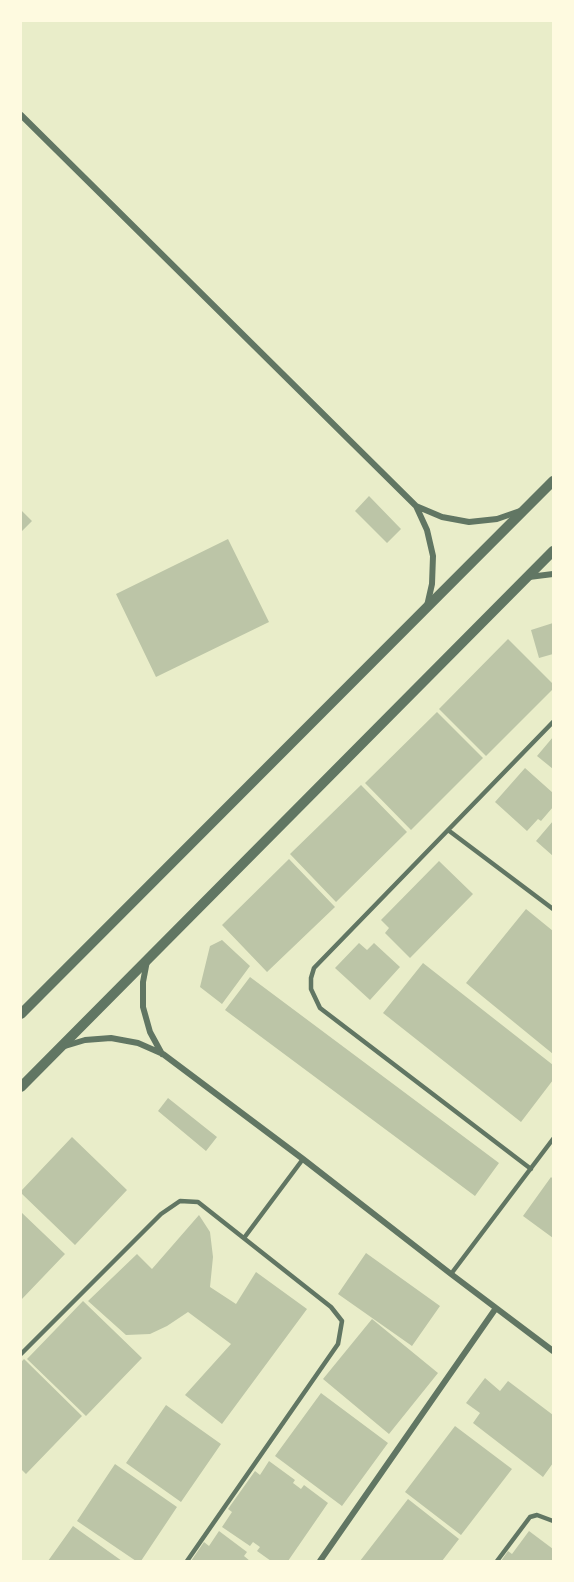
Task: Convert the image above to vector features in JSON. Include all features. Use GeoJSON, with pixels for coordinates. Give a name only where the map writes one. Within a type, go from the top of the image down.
{"type":"FeatureCollection","features":[{"type":"Feature","properties":{"kind":"street"},"geometry":{"type":"LineString","coordinates":[[21,115],[416,506],[427,530],[433,556],[432,584],[426,610]]}},
{"type":"Feature","properties":{"kind":"street"},"geometry":{"type":"LineString","coordinates":[[21,1014],[553,481]]}},
{"type":"Feature","properties":{"kind":"street"},"geometry":{"type":"LineString","coordinates":[[416,506],[442,517],[469,522],[497,519],[524,510]]}},
{"type":"Feature","properties":{"kind":"street"},"geometry":{"type":"LineString","coordinates":[[21,1087],[553,551]]}},
{"type":"Feature","properties":{"kind":"street"},"geometry":{"type":"LineString","coordinates":[[525,578],[553,574]]}},
{"type":"Feature","properties":{"kind":"street"},"geometry":{"type":"LineString","coordinates":[[148,957],[143,982],[143,1007],[150,1032],[163,1054]]}},
{"type":"Feature","properties":{"kind":"street"},"geometry":{"type":"LineString","coordinates":[[59,1048],[85,1040],[111,1038],[138,1042],[163,1054],[553,1351]]}},
{"type":"Feature","properties":{"kind":"street"},"geometry":{"type":"LineString","coordinates":[[320,1561],[496,1308]]}},
{"type":"Feature","properties":{"kind":"lane"},"geometry":{"type":"LineString","coordinates":[[531,1169],[320,1008],[311,989],[311,978],[314,968],[553,722]]}},
{"type":"Feature","properties":{"kind":"lane"},"geometry":{"type":"LineString","coordinates":[[448,830],[553,909]]}},
{"type":"Feature","properties":{"kind":"lane"},"geometry":{"type":"LineString","coordinates":[[451,1274],[553,1139]]}},
{"type":"Feature","properties":{"kind":"lane"},"geometry":{"type":"LineString","coordinates":[[244,1238],[303,1159]]}},
{"type":"Feature","properties":{"kind":"lane"},"geometry":{"type":"LineString","coordinates":[[21,1354],[161,1214],[180,1201],[198,1202],[331,1307],[342,1321],[338,1344],[187,1561]]}},
{"type":"Feature","properties":{"kind":"lane"},"geometry":{"type":"LineString","coordinates":[[497,1561],[530,1518],[537,1515],[553,1521]]}},
{"type":"Feature","properties":{"kind":"building"},"geometry":{"type":"Polygon","coordinates":[[[369,496],[401,529],[387,543],[355,511],[369,496]]]}},
{"type":"Feature","properties":{"kind":"building"},"geometry":{"type":"Polygon","coordinates":[[[21,510],[32,521],[21,532],[21,510]]]}},
{"type":"Feature","properties":{"kind":"building"},"geometry":{"type":"Polygon","coordinates":[[[228,539],[269,622],[156,677],[116,594],[228,539]]]}},
{"type":"Feature","properties":{"kind":"building"},"geometry":{"type":"Polygon","coordinates":[[[553,623],[553,654],[539,658],[531,630],[553,623]]]}},
{"type":"Feature","properties":{"kind":"building"},"geometry":{"type":"Polygon","coordinates":[[[508,639],[553,684],[553,689],[486,756],[439,709],[508,639]]]}},
{"type":"Feature","properties":{"kind":"building"},"geometry":{"type":"Polygon","coordinates":[[[437,712],[483,758],[411,830],[365,783],[437,712]]]}},
{"type":"Feature","properties":{"kind":"building"},"geometry":{"type":"Polygon","coordinates":[[[553,737],[553,769],[537,756],[553,737]]]}},
{"type":"Feature","properties":{"kind":"building"},"geometry":{"type":"Polygon","coordinates":[[[525,768],[553,793],[553,807],[541,821],[538,819],[527,831],[495,802],[525,768]]]}},
{"type":"Feature","properties":{"kind":"building"},"geometry":{"type":"Polygon","coordinates":[[[361,785],[407,832],[336,902],[290,854],[361,785]]]}},
{"type":"Feature","properties":{"kind":"building"},"geometry":{"type":"Polygon","coordinates":[[[553,821],[553,856],[536,841],[553,821]]]}},
{"type":"Feature","properties":{"kind":"building"},"geometry":{"type":"Polygon","coordinates":[[[289,859],[335,907],[267,972],[222,925],[289,859]]]}},
{"type":"Feature","properties":{"kind":"building"},"geometry":{"type":"Polygon","coordinates":[[[439,861],[473,894],[410,958],[385,933],[389,928],[381,920],[439,861]]]}},
{"type":"Feature","properties":{"kind":"building"},"geometry":{"type":"Polygon","coordinates":[[[526,909],[553,931],[553,1054],[466,983],[526,909]]]}},
{"type":"Feature","properties":{"kind":"building"},"geometry":{"type":"Polygon","coordinates":[[[222,940],[250,966],[222,1004],[200,987],[210,946],[222,940]]]}},
{"type":"Feature","properties":{"kind":"building"},"geometry":{"type":"Polygon","coordinates":[[[359,943],[367,950],[374,943],[400,967],[370,1000],[335,968],[359,943]]]}},
{"type":"Feature","properties":{"kind":"building"},"geometry":{"type":"Polygon","coordinates":[[[423,963],[553,1065],[553,1080],[521,1122],[383,1013],[423,963]]]}},
{"type":"Feature","properties":{"kind":"building"},"geometry":{"type":"Polygon","coordinates":[[[250,977],[499,1163],[475,1196],[225,1010],[250,977]]]}},
{"type":"Feature","properties":{"kind":"building"},"geometry":{"type":"Polygon","coordinates":[[[168,1098],[217,1137],[206,1151],[158,1111],[168,1098]]]}},
{"type":"Feature","properties":{"kind":"building"},"geometry":{"type":"Polygon","coordinates":[[[72,1137],[127,1190],[75,1245],[21,1193],[72,1137]]]}},
{"type":"Feature","properties":{"kind":"building"},"geometry":{"type":"Polygon","coordinates":[[[551,1177],[553,1179],[553,1238],[523,1216],[551,1177]]]}},
{"type":"Feature","properties":{"kind":"building"},"geometry":{"type":"Polygon","coordinates":[[[21,1212],[65,1254],[21,1300],[21,1212]]]}},
{"type":"Feature","properties":{"kind":"building"},"geometry":{"type":"Polygon","coordinates":[[[199,1215],[210,1232],[213,1257],[210,1287],[236,1304],[256,1272],[307,1309],[222,1424],[185,1395],[231,1344],[188,1312],[150,1334],[126,1335],[88,1301],[137,1254],[152,1269],[199,1215]]]}},
{"type":"Feature","properties":{"kind":"building"},"geometry":{"type":"Polygon","coordinates":[[[366,1253],[440,1306],[412,1346],[338,1294],[366,1253]]]}},
{"type":"Feature","properties":{"kind":"building"},"geometry":{"type":"Polygon","coordinates":[[[83,1301],[142,1358],[86,1416],[27,1359],[83,1301]]]}},
{"type":"Feature","properties":{"kind":"building"},"geometry":{"type":"Polygon","coordinates":[[[372,1319],[438,1373],[389,1434],[323,1379],[372,1319]]]}},
{"type":"Feature","properties":{"kind":"building"},"geometry":{"type":"Polygon","coordinates":[[[24,1359],[82,1416],[26,1474],[21,1469],[21,1362],[24,1359]]]}},
{"type":"Feature","properties":{"kind":"building"},"geometry":{"type":"Polygon","coordinates":[[[485,1378],[500,1391],[508,1381],[553,1415],[553,1463],[543,1477],[473,1423],[480,1413],[466,1403],[485,1378]]]}},
{"type":"Feature","properties":{"kind":"building"},"geometry":{"type":"Polygon","coordinates":[[[321,1393],[388,1443],[342,1506],[275,1456],[321,1393]]]}},
{"type":"Feature","properties":{"kind":"building"},"geometry":{"type":"Polygon","coordinates":[[[166,1405],[221,1444],[181,1502],[126,1463],[166,1405]]]}},
{"type":"Feature","properties":{"kind":"building"},"geometry":{"type":"Polygon","coordinates":[[[455,1426],[512,1469],[461,1535],[405,1492],[455,1426]]]}},
{"type":"Feature","properties":{"kind":"building"},"geometry":{"type":"Polygon","coordinates":[[[269,1461],[295,1480],[293,1483],[301,1489],[304,1485],[328,1503],[288,1561],[271,1561],[257,1551],[260,1547],[253,1542],[250,1546],[222,1527],[232,1512],[228,1509],[255,1471],[260,1475],[269,1461]]]}},
{"type":"Feature","properties":{"kind":"building"},"geometry":{"type":"Polygon","coordinates":[[[115,1464],[177,1507],[141,1561],[136,1561],[77,1521],[115,1464]]]}},
{"type":"Feature","properties":{"kind":"building"},"geometry":{"type":"Polygon","coordinates":[[[408,1499],[459,1539],[442,1561],[360,1561],[408,1499]]]}},
{"type":"Feature","properties":{"kind":"building"},"geometry":{"type":"Polygon","coordinates":[[[73,1526],[122,1561],[48,1561],[73,1526]]]}},
{"type":"Feature","properties":{"kind":"building"},"geometry":{"type":"Polygon","coordinates":[[[219,1531],[247,1552],[244,1556],[250,1561],[191,1561],[204,1542],[209,1546],[219,1531]]]}},
{"type":"Feature","properties":{"kind":"building"},"geometry":{"type":"Polygon","coordinates":[[[529,1531],[553,1549],[553,1561],[501,1561],[508,1551],[512,1554],[529,1531]]]}}]}
